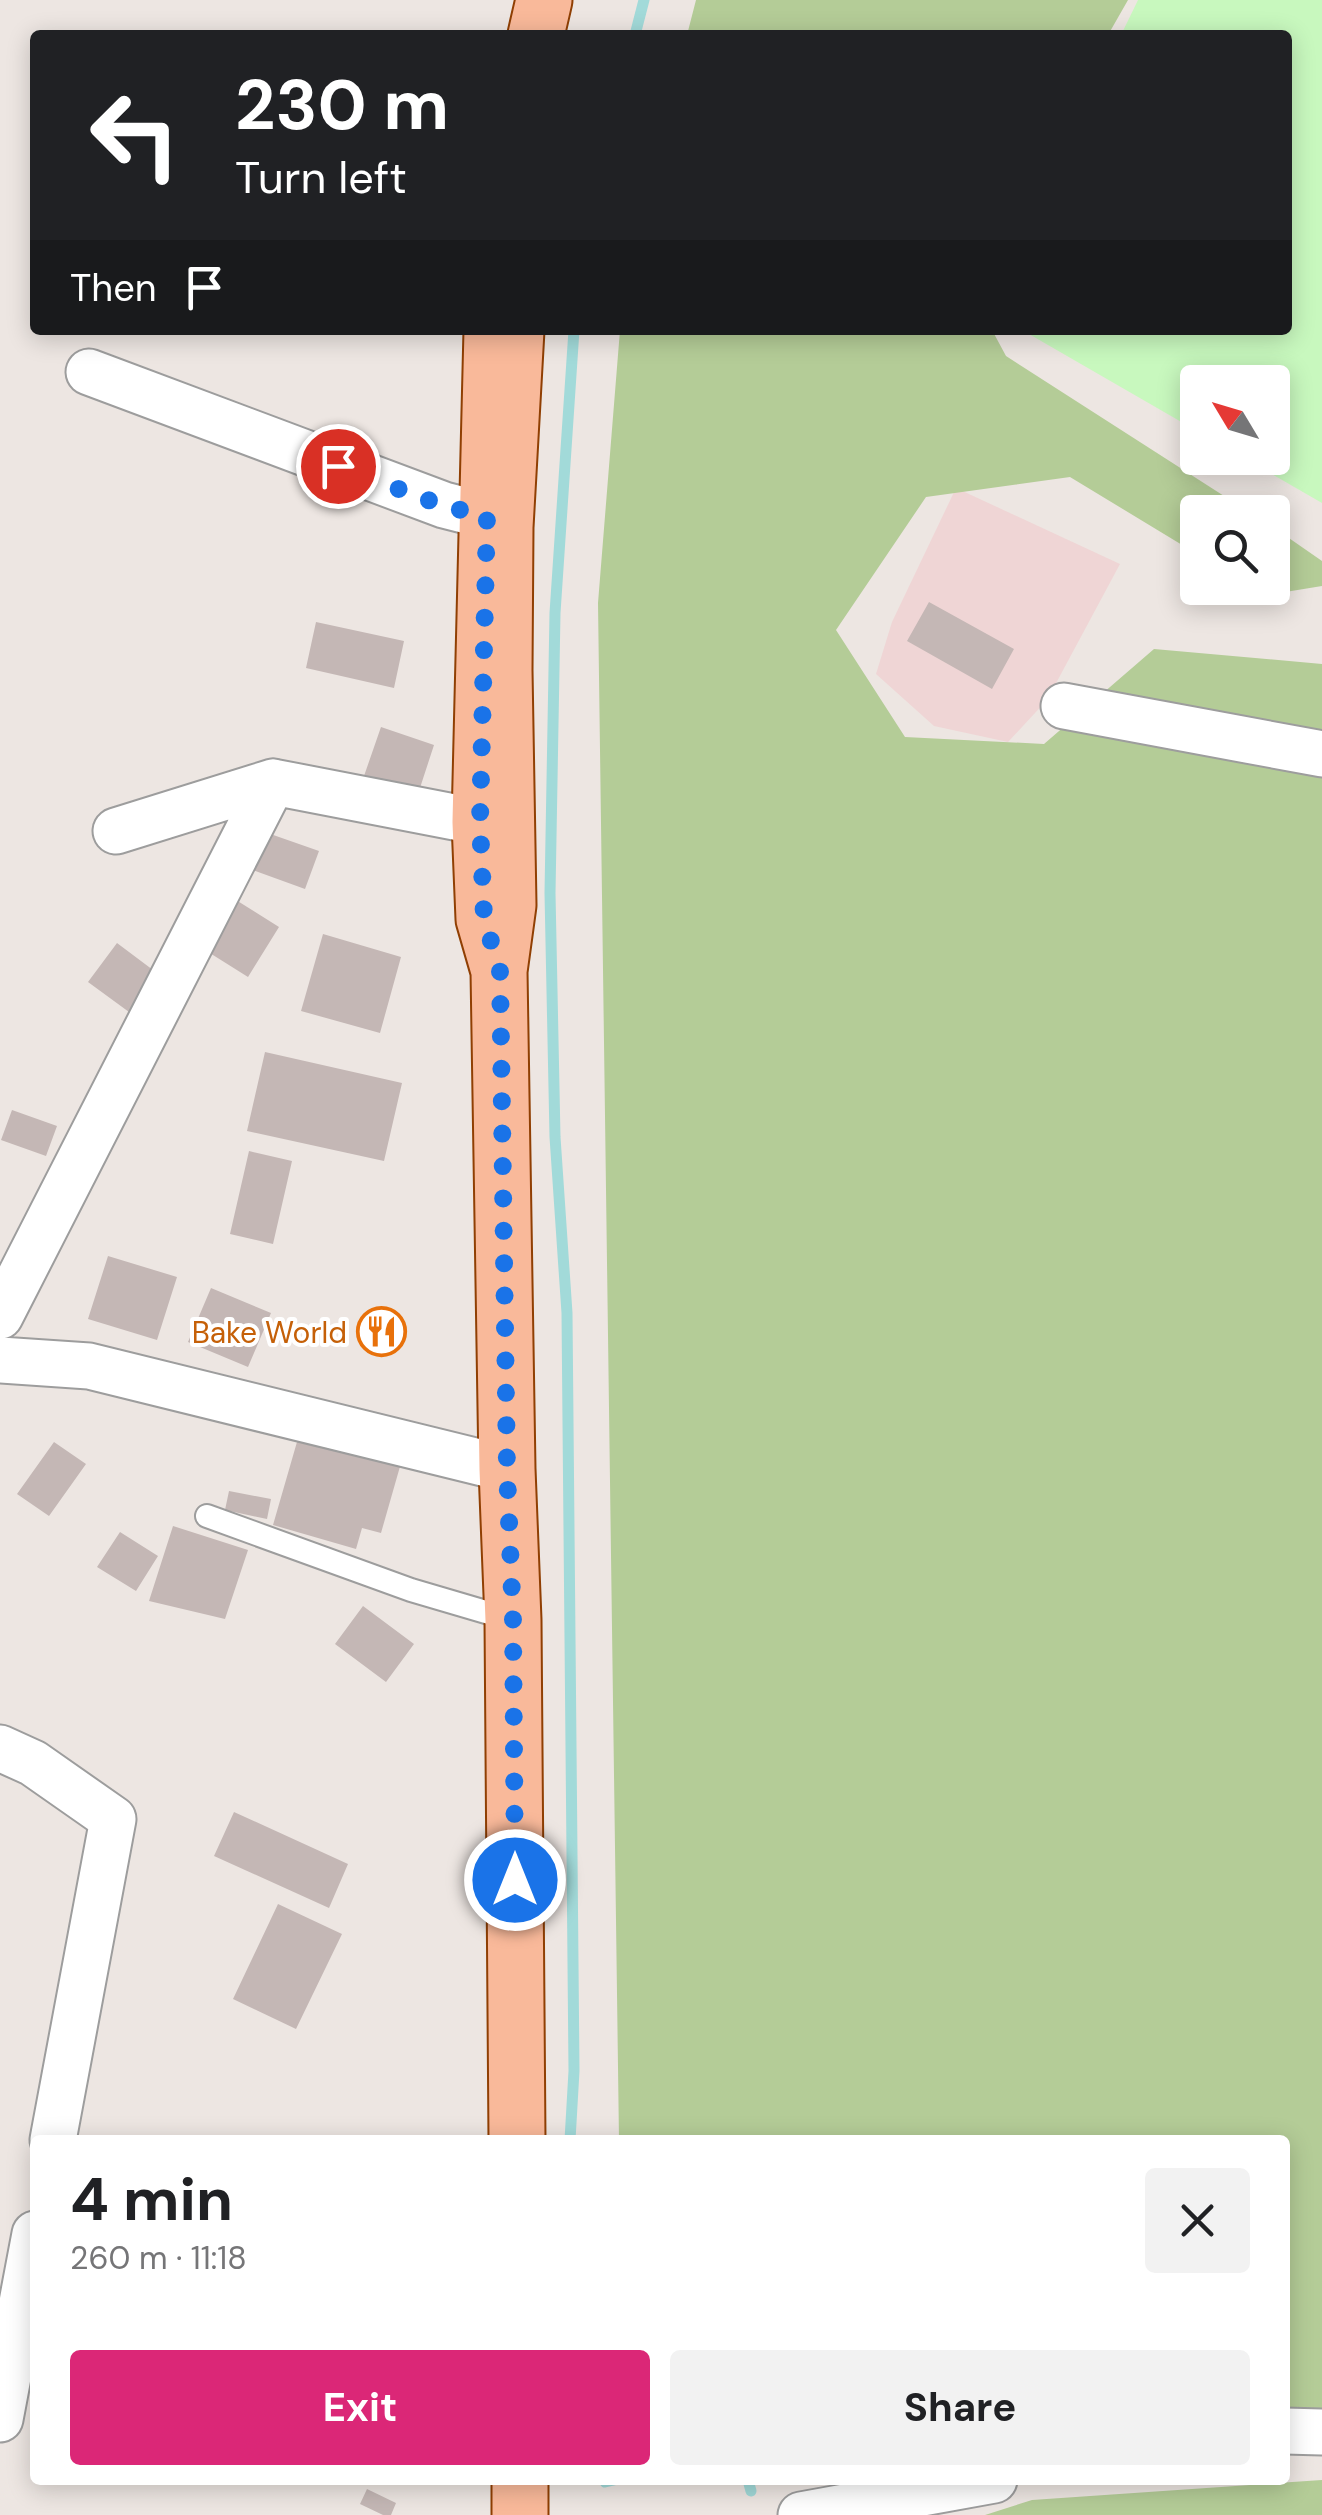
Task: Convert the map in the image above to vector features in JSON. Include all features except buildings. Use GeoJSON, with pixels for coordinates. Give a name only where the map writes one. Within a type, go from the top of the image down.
{"type":"FeatureCollection","features":[{"type":"Feature","properties":{"kind":"main road"},"geometry":{"type":"LineString","coordinates":[[537,30],[544,0]]}},
{"type":"Feature","properties":{"kind":"main road"},"geometry":{"type":"LineString","coordinates":[[558,30],[565,0]]}},
{"type":"Feature","properties":{"kind":"main road"},"geometry":{"type":"LineString","coordinates":[[492,335],[480,822],[484,918],[500,971]]}},
{"type":"Feature","properties":{"kind":"main road"},"geometry":{"type":"LineString","coordinates":[[516,335],[506,527],[508,904],[500,971],[513,1620],[517,2135]]}},
{"type":"Feature","properties":{"kind":"main road"},"geometry":{"type":"LineString","coordinates":[[520,2485],[520,2515]]}},
{"type":"Feature","properties":{"kind":"street"},"geometry":{"type":"LineString","coordinates":[[89,372],[444,506],[487,516]]}},
{"type":"Feature","properties":{"kind":"street"},"geometry":{"type":"LineString","coordinates":[[1064,706],[1322,754]]}},
{"type":"Feature","properties":{"kind":"street"},"geometry":{"type":"LineString","coordinates":[[116,830],[273,782],[480,822]]}},
{"type":"Feature","properties":{"kind":"street"},"geometry":{"type":"LineString","coordinates":[[0,1316],[273,782]]}},
{"type":"Feature","properties":{"kind":"street"},"geometry":{"type":"LineString","coordinates":[[0,1360],[90,1366],[507,1470]]}},
{"type":"Feature","properties":{"kind":"street"},"geometry":{"type":"LineString","coordinates":[[0,1748],[33,1763],[113,1818],[54,2135]]}},
{"type":"Feature","properties":{"kind":"street"},"geometry":{"type":"LineString","coordinates":[[0,2419],[30,2260]]}},
{"type":"Feature","properties":{"kind":"street"},"geometry":{"type":"LineString","coordinates":[[1290,2432],[1322,2432]]}},
{"type":"Feature","properties":{"kind":"street"},"geometry":{"type":"LineString","coordinates":[[801,2515],[966,2485]]}},
{"type":"Feature","properties":{"kind":"lane"},"geometry":{"type":"LineString","coordinates":[[207,1516],[411,1590],[513,1620]]}},
{"type":"Feature","properties":{"kind":"shaded area"},"geometry":{"type":"Polygon","coordinates":[[[956,488],[1120,564],[1047,700],[1008,742],[934,726],[876,674],[892,622],[956,488]]]}},
{"type":"Feature","properties":{"kind":"green space"},"geometry":{"type":"Polygon","coordinates":[[[696,0],[1128,0],[1111,30],[688,30],[696,0]]]}},
{"type":"Feature","properties":{"kind":"green space"},"geometry":{"type":"Polygon","coordinates":[[[1138,0],[1322,0],[1322,503],[1273,475],[1290,475],[1290,365],[1180,365],[1180,421],[1031,335],[1292,335],[1292,30],[1123,30],[1138,0]]]}},
{"type":"Feature","properties":{"kind":"green space"},"geometry":{"type":"Polygon","coordinates":[[[620,335],[995,335],[1006,356],[1180,468],[1180,475],[1191,475],[1223,495],[1180,495],[1180,544],[1070,477],[926,497],[836,630],[905,737],[1044,744],[1154,649],[1322,664],[1322,2423],[1290,2425],[1290,2135],[619,2135],[598,603],[620,335]]]}},
{"type":"Feature","properties":{"kind":"green space"},"geometry":{"type":"Polygon","coordinates":[[[1290,539],[1322,561],[1322,586],[1290,591],[1290,539]]]}},
{"type":"Feature","properties":{"kind":"green space"},"geometry":{"type":"Polygon","coordinates":[[[1322,2480],[1322,2515],[985,2515],[1032,2500],[1322,2480]]]}},
{"type":"Feature","properties":{"kind":"waterway"},"geometry":{"type":"LineString","coordinates":[[636,30],[644,0]]}},
{"type":"Feature","properties":{"kind":"waterway"},"geometry":{"type":"LineString","coordinates":[[570,2135],[574,2071],[567,1313],[555,1137],[550,893],[555,613],[574,335]]}},
{"type":"Feature","properties":{"kind":"waterway"},"geometry":{"type":"LineString","coordinates":[[749,2485],[751,2491]]}},
{"type":"Feature","properties":{"kind":"place","name":"Bake World"},"geometry":{"type":"Point","coordinates":[382,1332]}},
{"type":"Feature","properties":{"kind":"route"},"geometry":{"type":"LineString","coordinates":[[338,466],[444,506],[487,516],[480,822],[484,918],[500,971],[515,1880]]}}]}
